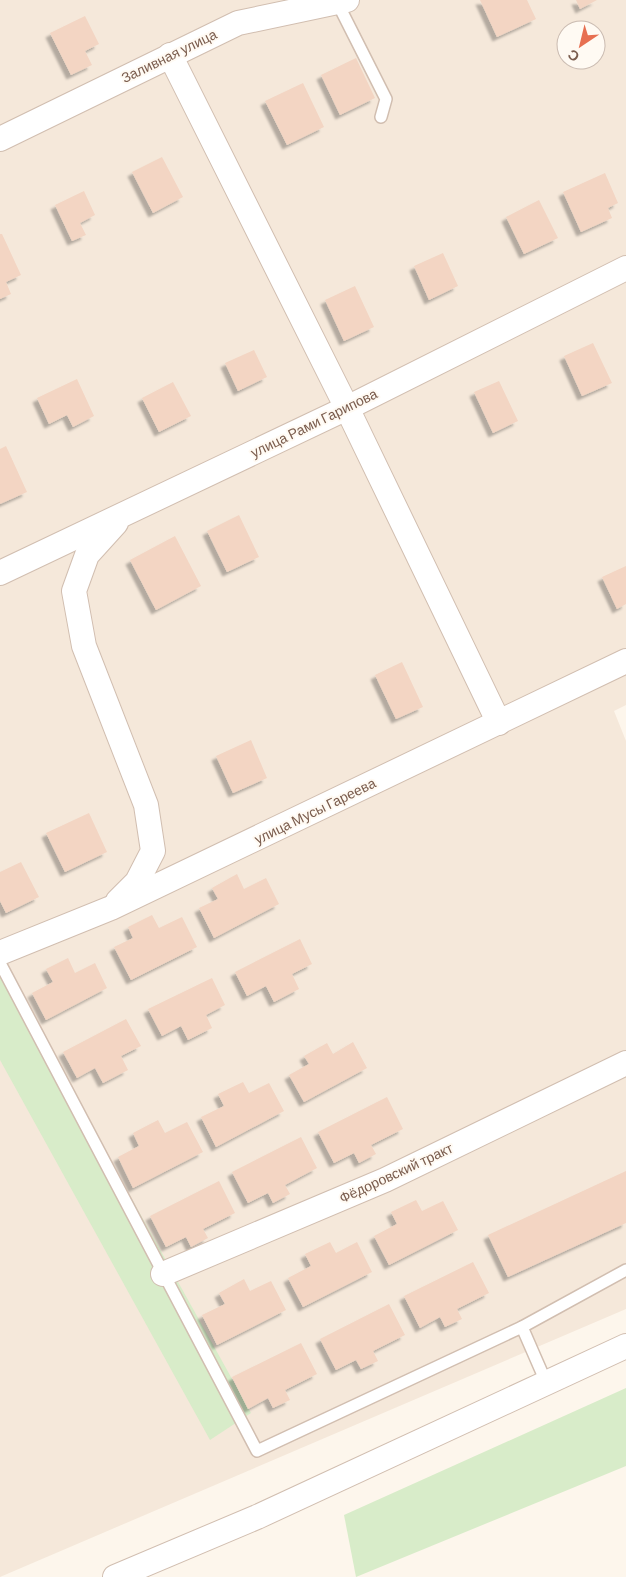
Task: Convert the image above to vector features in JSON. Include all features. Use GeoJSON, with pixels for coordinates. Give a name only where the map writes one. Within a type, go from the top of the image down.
{"type":"FeatureCollection","features":[{"type":"Feature","properties":{"kind":"street","name":"Заливная улица"},"geometry":{"type":"LineString","coordinates":[[0,140],[238,23],[343,2]]}},
{"type":"Feature","properties":{"kind":"street"},"geometry":{"type":"LineString","coordinates":[[170,56],[347,408],[499,723]]}},
{"type":"Feature","properties":{"kind":"street","name":"улица Рами Гарипова"},"geometry":{"type":"LineString","coordinates":[[0,572],[347,408],[626,268]]}},
{"type":"Feature","properties":{"kind":"street"},"geometry":{"type":"LineString","coordinates":[[111,908],[137,882],[153,851],[146,805],[84,646],[74,591],[87,555],[124,514]]}},
{"type":"Feature","properties":{"kind":"street","name":"улица Мусы Гареева"},"geometry":{"type":"LineString","coordinates":[[0,953],[111,908],[626,661]]}},
{"type":"Feature","properties":{"kind":"street","name":"Фёдоровский тракт"},"geometry":{"type":"LineString","coordinates":[[163,1274],[386,1180],[626,1063]]}},
{"type":"Feature","properties":{"kind":"street"},"geometry":{"type":"LineString","coordinates":[[115,1577],[257,1517],[626,1346]]}},
{"type":"Feature","properties":{"kind":"lane"},"geometry":{"type":"LineString","coordinates":[[343,2],[386,99],[381,117]]}},
{"type":"Feature","properties":{"kind":"lane"},"geometry":{"type":"LineString","coordinates":[[0,963],[257,1451],[522,1327],[626,1270]]}},
{"type":"Feature","properties":{"kind":"lane"},"geometry":{"type":"LineString","coordinates":[[522,1327],[546,1382]]}},
{"type":"Feature","properties":{"kind":"shaded area"},"geometry":{"type":"Polygon","coordinates":[[[0,0],[626,0],[626,705],[614,711],[626,741],[626,1309],[0,1577],[0,0]]]}},
{"type":"Feature","properties":{"kind":"green space"},"geometry":{"type":"Polygon","coordinates":[[[0,962],[251,1413],[210,1440],[0,1060],[0,962]]]}},
{"type":"Feature","properties":{"kind":"green space"},"geometry":{"type":"Polygon","coordinates":[[[626,1388],[626,1466],[356,1577],[344,1515],[626,1388]]]}},
{"type":"Feature","properties":{"kind":"building"},"geometry":{"type":"Polygon","coordinates":[[[480,0],[527,0],[536,19],[497,37],[480,0]]]}},
{"type":"Feature","properties":{"kind":"building"},"geometry":{"type":"Polygon","coordinates":[[[576,0],[597,0],[580,9],[576,0]]]}},
{"type":"Feature","properties":{"kind":"building"},"geometry":{"type":"Polygon","coordinates":[[[85,16],[99,44],[85,51],[92,65],[71,75],[50,33],[85,16]]]}},
{"type":"Feature","properties":{"kind":"building"},"geometry":{"type":"Polygon","coordinates":[[[356,58],[375,98],[340,115],[321,75],[356,58]]]}},
{"type":"Feature","properties":{"kind":"building"},"geometry":{"type":"Polygon","coordinates":[[[303,83],[324,127],[287,145],[265,101],[303,83]]]}},
{"type":"Feature","properties":{"kind":"building"},"geometry":{"type":"Polygon","coordinates":[[[162,157],[183,197],[153,213],[132,172],[162,157]]]}},
{"type":"Feature","properties":{"kind":"building"},"geometry":{"type":"Polygon","coordinates":[[[605,173],[618,203],[608,208],[612,218],[581,232],[563,192],[605,173]]]}},
{"type":"Feature","properties":{"kind":"building"},"geometry":{"type":"Polygon","coordinates":[[[84,191],[95,215],[80,223],[86,235],[72,241],[55,205],[84,191]]]}},
{"type":"Feature","properties":{"kind":"building"},"geometry":{"type":"Polygon","coordinates":[[[539,200],[558,238],[524,254],[506,217],[539,200]]]}},
{"type":"Feature","properties":{"kind":"building"},"geometry":{"type":"Polygon","coordinates":[[[0,234],[2,234],[21,275],[6,282],[11,294],[0,299],[0,234]]]}},
{"type":"Feature","properties":{"kind":"building"},"geometry":{"type":"Polygon","coordinates":[[[443,253],[458,286],[429,300],[414,266],[443,253]]]}},
{"type":"Feature","properties":{"kind":"building"},"geometry":{"type":"Polygon","coordinates":[[[355,286],[374,327],[344,341],[325,300],[355,286]]]}},
{"type":"Feature","properties":{"kind":"building"},"geometry":{"type":"Polygon","coordinates":[[[593,343],[612,383],[582,396],[564,356],[593,343]]]}},
{"type":"Feature","properties":{"kind":"building"},"geometry":{"type":"Polygon","coordinates":[[[254,350],[267,377],[238,391],[225,363],[254,350]]]}},
{"type":"Feature","properties":{"kind":"building"},"geometry":{"type":"Polygon","coordinates":[[[77,379],[94,416],[73,427],[67,415],[49,424],[37,398],[77,379]]]}},
{"type":"Feature","properties":{"kind":"building"},"geometry":{"type":"Polygon","coordinates":[[[499,381],[518,421],[493,433],[474,392],[499,381]]]}},
{"type":"Feature","properties":{"kind":"building"},"geometry":{"type":"Polygon","coordinates":[[[173,382],[191,416],[159,432],[142,398],[173,382]]]}},
{"type":"Feature","properties":{"kind":"building"},"geometry":{"type":"Polygon","coordinates":[[[6,446],[27,492],[0,504],[0,449],[6,446]]]}},
{"type":"Feature","properties":{"kind":"building"},"geometry":{"type":"Polygon","coordinates":[[[239,515],[259,557],[227,572],[207,531],[239,515]]]}},
{"type":"Feature","properties":{"kind":"building"},"geometry":{"type":"Polygon","coordinates":[[[175,536],[201,586],[156,610],[130,560],[175,536]]]}},
{"type":"Feature","properties":{"kind":"building"},"geometry":{"type":"Polygon","coordinates":[[[626,566],[626,604],[617,609],[602,577],[626,566]]]}},
{"type":"Feature","properties":{"kind":"building"},"geometry":{"type":"Polygon","coordinates":[[[402,662],[423,707],[396,719],[375,675],[402,662]]]}},
{"type":"Feature","properties":{"kind":"building"},"geometry":{"type":"Polygon","coordinates":[[[251,740],[267,778],[233,793],[216,756],[251,740]]]}},
{"type":"Feature","properties":{"kind":"building"},"geometry":{"type":"Polygon","coordinates":[[[89,813],[107,852],[65,872],[46,833],[89,813]]]}},
{"type":"Feature","properties":{"kind":"building"},"geometry":{"type":"Polygon","coordinates":[[[21,862],[39,897],[6,913],[0,901],[0,872],[21,862]]]}},
{"type":"Feature","properties":{"kind":"building"},"geometry":{"type":"Polygon","coordinates":[[[237,874],[244,889],[266,878],[279,904],[214,938],[199,908],[218,899],[212,888],[237,874]]]}},
{"type":"Feature","properties":{"kind":"building"},"geometry":{"type":"Polygon","coordinates":[[[152,915],[159,928],[182,917],[197,947],[131,980],[114,947],[133,938],[128,927],[152,915]]]}},
{"type":"Feature","properties":{"kind":"building"},"geometry":{"type":"Polygon","coordinates":[[[300,939],[312,964],[292,974],[299,989],[274,1002],[266,986],[247,996],[235,972],[300,939]]]}},
{"type":"Feature","properties":{"kind":"building"},"geometry":{"type":"Polygon","coordinates":[[[68,958],[75,973],[95,963],[107,988],[46,1020],[32,993],[53,982],[46,969],[68,958]]]}},
{"type":"Feature","properties":{"kind":"building"},"geometry":{"type":"Polygon","coordinates":[[[212,978],[225,1005],[206,1015],[212,1028],[188,1040],[181,1026],[162,1036],[148,1009],[212,978]]]}},
{"type":"Feature","properties":{"kind":"building"},"geometry":{"type":"Polygon","coordinates":[[[126,1019],[141,1046],[121,1056],[128,1070],[103,1083],[95,1068],[77,1078],[63,1052],[126,1019]]]}},
{"type":"Feature","properties":{"kind":"building"},"geometry":{"type":"Polygon","coordinates":[[[353,1042],[367,1068],[304,1102],[289,1075],[309,1064],[304,1056],[327,1043],[333,1054],[353,1042]]]}},
{"type":"Feature","properties":{"kind":"building"},"geometry":{"type":"Polygon","coordinates":[[[243,1082],[249,1093],[269,1083],[284,1111],[216,1147],[201,1117],[224,1106],[218,1094],[243,1082]]]}},
{"type":"Feature","properties":{"kind":"building"},"geometry":{"type":"Polygon","coordinates":[[[387,1097],[403,1129],[371,1145],[376,1154],[359,1163],[354,1153],[334,1163],[318,1132],[387,1097]]]}},
{"type":"Feature","properties":{"kind":"building"},"geometry":{"type":"Polygon","coordinates":[[[158,1120],[165,1133],[187,1122],[203,1152],[133,1188],[118,1157],[139,1146],[133,1133],[158,1120]]]}},
{"type":"Feature","properties":{"kind":"building"},"geometry":{"type":"Polygon","coordinates":[[[301,1137],[317,1168],[285,1185],[290,1194],[273,1203],[268,1193],[248,1203],[232,1172],[301,1137]]]}},
{"type":"Feature","properties":{"kind":"building"},"geometry":{"type":"Polygon","coordinates":[[[626,1171],[626,1223],[508,1277],[488,1235],[626,1171]]]}},
{"type":"Feature","properties":{"kind":"building"},"geometry":{"type":"Polygon","coordinates":[[[219,1181],[235,1213],[203,1229],[208,1238],[191,1247],[186,1237],[166,1247],[150,1216],[219,1181]]]}},
{"type":"Feature","properties":{"kind":"building"},"geometry":{"type":"Polygon","coordinates":[[[416,1200],[422,1211],[443,1201],[458,1230],[389,1265],[374,1236],[397,1224],[391,1212],[416,1200]]]}},
{"type":"Feature","properties":{"kind":"building"},"geometry":{"type":"Polygon","coordinates":[[[330,1242],[336,1253],[357,1242],[372,1272],[303,1307],[288,1278],[311,1266],[305,1254],[330,1242]]]}},
{"type":"Feature","properties":{"kind":"building"},"geometry":{"type":"Polygon","coordinates":[[[473,1262],[489,1293],[457,1309],[462,1319],[445,1327],[440,1317],[420,1328],[404,1296],[473,1262]]]}},
{"type":"Feature","properties":{"kind":"building"},"geometry":{"type":"Polygon","coordinates":[[[244,1279],[250,1291],[271,1281],[286,1310],[217,1345],[202,1315],[225,1304],[219,1293],[244,1279]]]}},
{"type":"Feature","properties":{"kind":"building"},"geometry":{"type":"Polygon","coordinates":[[[389,1304],[405,1335],[373,1351],[378,1361],[361,1369],[356,1360],[336,1370],[320,1339],[389,1304]]]}},
{"type":"Feature","properties":{"kind":"building"},"geometry":{"type":"Polygon","coordinates":[[[301,1343],[317,1374],[285,1390],[290,1400],[273,1408],[268,1398],[248,1409],[232,1377],[301,1343]]]}}]}
